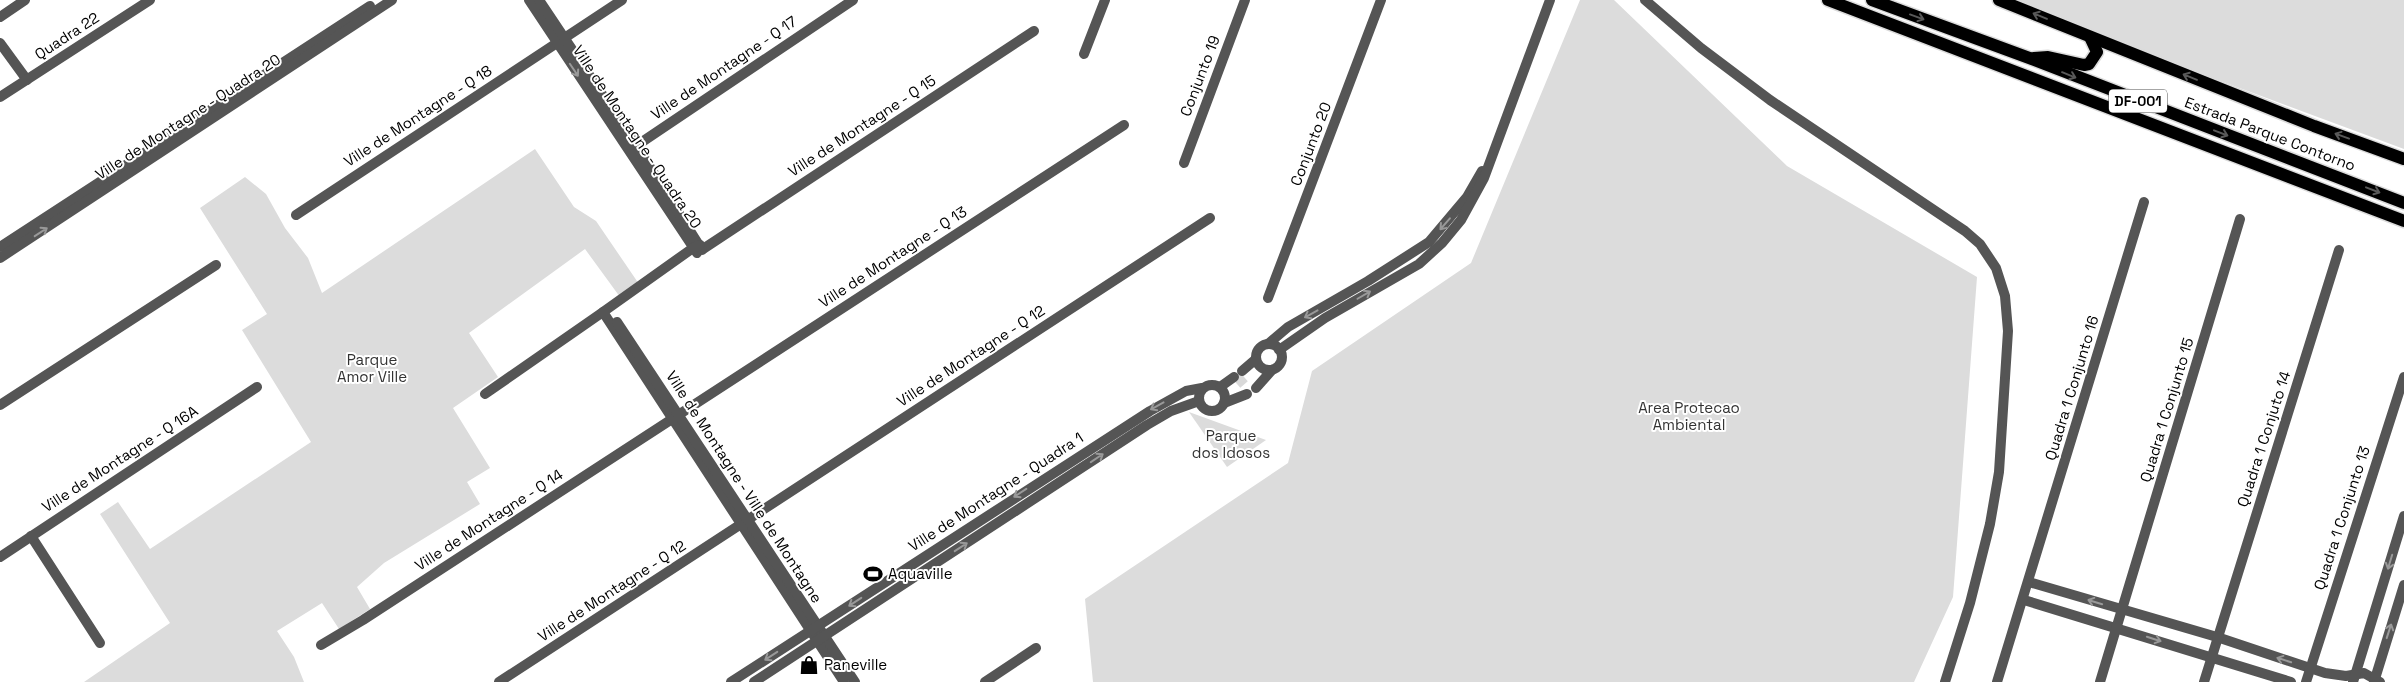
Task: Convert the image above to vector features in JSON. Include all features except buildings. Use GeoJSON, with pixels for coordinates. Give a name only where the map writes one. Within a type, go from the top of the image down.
{"type":"FeatureCollection","features":[{"type":"Feature","properties":{"kind":"main road"},"geometry":{"type":"LineString","coordinates":[[1828,0],[2404,221]]}},
{"type":"Feature","properties":{"kind":"main road","name":"Estrada Parque Contorno"},"geometry":{"type":"LineString","coordinates":[[1872,0],[2032,59],[2404,203]]}},
{"type":"Feature","properties":{"kind":"main road","name":"Estrada Parque Contorno"},"geometry":{"type":"LineString","coordinates":[[2000,0],[2314,126],[2404,158]]}},
{"type":"Feature","properties":{"kind":"main road"},"geometry":{"type":"LineString","coordinates":[[2032,59],[2048,57],[2084,65],[2089,64],[2096,57],[2097,49],[2090,36]]}},
{"type":"Feature","properties":{"kind":"street"},"geometry":{"type":"LineString","coordinates":[[0,16],[25,0]]}},
{"type":"Feature","properties":{"kind":"street","name":"Quadra 22"},"geometry":{"type":"LineString","coordinates":[[0,97],[150,0]]}},
{"type":"Feature","properties":{"kind":"street","name":"Ville de Montagne - Quadra 20"},"geometry":{"type":"LineString","coordinates":[[0,247],[379,0]]}},
{"type":"Feature","properties":{"kind":"street","name":"Ville de Montagne - Quadra 20"},"geometry":{"type":"LineString","coordinates":[[0,258],[392,0]]}},
{"type":"Feature","properties":{"kind":"street","name":"Ville de Montagne - Quadra 20"},"geometry":{"type":"LineString","coordinates":[[485,394],[700,248],[560,41],[529,0]]}},
{"type":"Feature","properties":{"kind":"street","name":"Ville de Montagne - Quadra 20"},"geometry":{"type":"LineString","coordinates":[[539,0],[560,41]]}},
{"type":"Feature","properties":{"kind":"street","name":"Ville de Montagne - Q 18"},"geometry":{"type":"LineString","coordinates":[[296,215],[622,0]]}},
{"type":"Feature","properties":{"kind":"street","name":"Ville de Montagne - Q 17"},"geometry":{"type":"LineString","coordinates":[[633,148],[854,0]]}},
{"type":"Feature","properties":{"kind":"street"},"geometry":{"type":"LineString","coordinates":[[1084,54],[1106,0]]}},
{"type":"Feature","properties":{"kind":"street","name":"Conjunto 19"},"geometry":{"type":"LineString","coordinates":[[1184,163],[1245,0]]}},
{"type":"Feature","properties":{"kind":"street","name":"Conjunto 20"},"geometry":{"type":"LineString","coordinates":[[1268,298],[1381,0]]}},
{"type":"Feature","properties":{"kind":"street"},"geometry":{"type":"LineString","coordinates":[[1280,350],[1325,318],[1429,256],[1466,214],[1480,189],[1550,0]]}},
{"type":"Feature","properties":{"kind":"street"},"geometry":{"type":"LineString","coordinates":[[1645,0],[1701,48],[1770,100],[1965,231],[1987,252],[1996,268],[2005,296],[2008,331],[1999,472],[1981,564],[1945,682]]}},
{"type":"Feature","properties":{"kind":"street","name":"Ville de Montagne - Q 15"},"geometry":{"type":"LineString","coordinates":[[700,248],[1034,31]]}},
{"type":"Feature","properties":{"kind":"street"},"geometry":{"type":"LineString","coordinates":[[0,43],[27,80]]}},
{"type":"Feature","properties":{"kind":"street","name":"Ville de Montagne - Q 13"},"geometry":{"type":"LineString","coordinates":[[676,417],[1124,125]]}},
{"type":"Feature","properties":{"kind":"street"},"geometry":{"type":"LineString","coordinates":[[1272,370],[1262,368],[1257,362],[1257,351],[1288,327],[1368,281],[1429,242],[1467,197],[1492,155]]}},
{"type":"Feature","properties":{"kind":"street","name":"Quadra 1 Conjunto 16"},"geometry":{"type":"LineString","coordinates":[[1997,682],[2024,600],[2144,202]]}},
{"type":"Feature","properties":{"kind":"street","name":"Ville de Montagne - Q 12"},"geometry":{"type":"LineString","coordinates":[[499,682],[1210,218]]}},
{"type":"Feature","properties":{"kind":"street","name":"Quadra 1 Conjunto 15"},"geometry":{"type":"LineString","coordinates":[[2100,682],[2240,219]]}},
{"type":"Feature","properties":{"kind":"street","name":"Quadra 1 Conjuto 14"},"geometry":{"type":"LineString","coordinates":[[2204,682],[2340,250]]}},
{"type":"Feature","properties":{"kind":"street"},"geometry":{"type":"LineString","coordinates":[[0,405],[216,265]]}},
{"type":"Feature","properties":{"kind":"street","name":"Ville de Montagne - Ville de Montagne"},"geometry":{"type":"LineString","coordinates":[[605,312],[814,628],[855,682]]}},
{"type":"Feature","properties":{"kind":"street"},"geometry":{"type":"LineString","coordinates":[[1268,344],[1280,350]]}},
{"type":"Feature","properties":{"kind":"street"},"geometry":{"type":"LineString","coordinates":[[1222,390],[1211,384],[1202,388],[1198,401],[1205,409],[1210,411],[1218,410],[1224,403],[1252,391],[1272,370],[1280,365],[1282,360],[1280,350]]}},
{"type":"Feature","properties":{"kind":"street"},"geometry":{"type":"LineString","coordinates":[[1222,390],[1257,362]]}},
{"type":"Feature","properties":{"kind":"street","name":"Quadra 1 Conjunto 13"},"geometry":{"type":"LineString","coordinates":[[2306,682],[2404,377]]}},
{"type":"Feature","properties":{"kind":"street","name":"Ville de Montagne - Q 16A"},"geometry":{"type":"LineString","coordinates":[[0,557],[257,387]]}},
{"type":"Feature","properties":{"kind":"street","name":"Ville de Montagne - Quadra 1"},"geometry":{"type":"LineString","coordinates":[[731,682],[1166,401],[1186,391],[1202,388]]}},
{"type":"Feature","properties":{"kind":"street"},"geometry":{"type":"LineString","coordinates":[[1222,390],[1224,403]]}},
{"type":"Feature","properties":{"kind":"street","name":"Ville de Montagne - Quadra 1"},"geometry":{"type":"LineString","coordinates":[[754,682],[1163,415],[1198,401]]}},
{"type":"Feature","properties":{"kind":"street","name":"Ville de Montagne - Q 14"},"geometry":{"type":"LineString","coordinates":[[321,645],[676,417]]}},
{"type":"Feature","properties":{"kind":"street"},"geometry":{"type":"LineString","coordinates":[[1074,459],[1080,469]]}},
{"type":"Feature","properties":{"kind":"street"},"geometry":{"type":"LineString","coordinates":[[2355,678],[2404,516]]}},
{"type":"Feature","properties":{"kind":"street"},"geometry":{"type":"LineString","coordinates":[[31,536],[100,643]]}},
{"type":"Feature","properties":{"kind":"street"},"geometry":{"type":"LineString","coordinates":[[935,549],[942,559]]}},
{"type":"Feature","properties":{"kind":"street"},"geometry":{"type":"LineString","coordinates":[[2029,582],[2310,668],[2355,678],[2364,673],[2376,681],[2404,585]]}},
{"type":"Feature","properties":{"kind":"street"},"geometry":{"type":"LineString","coordinates":[[2024,600],[2118,627],[2291,682]]}},
{"type":"Feature","properties":{"kind":"street","name":"Ville de Montagne - Ville de Montagne"},"geometry":{"type":"LineString","coordinates":[[821,638],[844,682]]}},
{"type":"Feature","properties":{"kind":"street"},"geometry":{"type":"LineString","coordinates":[[984,682],[1036,648]]}},
{"type":"Feature","properties":{"kind":"green space","name":"Area Protecao Ambiental"},"geometry":{"type":"Polygon","coordinates":[[[1580,0],[1614,0],[1787,166],[1977,277],[1953,597],[1914,682],[1093,682],[1085,599],[1288,463],[1312,371],[1471,263],[1580,0]]]}},
{"type":"Feature","properties":{"kind":"green space"},"geometry":{"type":"Polygon","coordinates":[[[2003,0],[2404,0],[2404,149],[2003,0]]]}},
{"type":"Feature","properties":{"kind":"green space","name":"Parque Amor Ville"},"geometry":{"type":"Polygon","coordinates":[[[535,149],[574,207],[596,221],[639,284],[620,297],[585,249],[469,333],[498,377],[453,408],[490,468],[467,482],[480,504],[384,563],[357,587],[370,609],[339,629],[322,603],[277,631],[294,657],[304,682],[84,682],[170,623],[100,514],[118,502],[150,549],[311,442],[242,330],[267,314],[200,208],[245,177],[266,194],[285,228],[308,258],[322,293],[535,149]]]}},
{"type":"Feature","properties":{"kind":"green space","name":"Parque dos Idosos"},"geometry":{"type":"Polygon","coordinates":[[[1189,412],[1266,440],[1227,467],[1189,412]]]}},
{"type":"Feature","properties":{"kind":"tunnel"},"geometry":{"type":"LineString","coordinates":[[1237,384],[1245,377]]}},
{"type":"Feature","properties":{"kind":"place","name":"Aquaville"},"geometry":{"type":"Point","coordinates":[873,574]}},
{"type":"Feature","properties":{"kind":"place","name":"Paneville"},"geometry":{"type":"Point","coordinates":[809,665]}}]}
